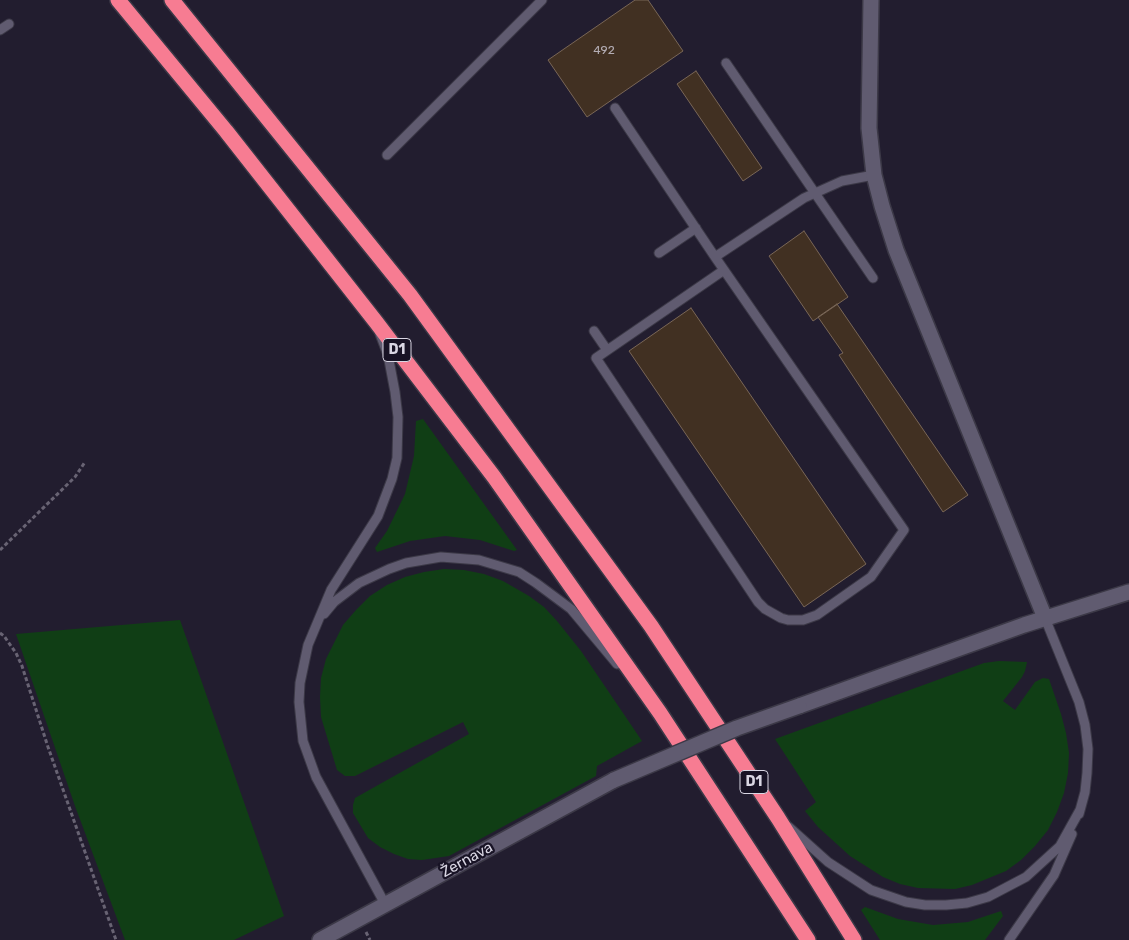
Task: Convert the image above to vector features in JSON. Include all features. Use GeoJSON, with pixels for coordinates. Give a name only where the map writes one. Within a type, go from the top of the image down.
{"type":"FeatureCollection","features":[{"type":"Feature","properties":{"kind":"highway","name":"D1"},"geometry":{"type":"LineString","coordinates":[[118,0],[226,131],[494,476],[660,713],[808,940]]}},
{"type":"Feature","properties":{"kind":"highway","name":"D1"},"geometry":{"type":"LineString","coordinates":[[172,0],[410,295],[651,626],[778,818],[854,940]]}},
{"type":"Feature","properties":{"kind":"street"},"geometry":{"type":"LineString","coordinates":[[871,0],[868,128],[874,175],[882,206],[896,250],[1045,618]]}},
{"type":"Feature","properties":{"kind":"street","name":"Žernava"},"geometry":{"type":"LineString","coordinates":[[320,940],[614,780],[737,728],[1045,618],[1129,592]]}},
{"type":"Feature","properties":{"kind":"lane"},"geometry":{"type":"LineString","coordinates":[[387,155],[542,0]]}},
{"type":"Feature","properties":{"kind":"lane"},"geometry":{"type":"LineString","coordinates":[[0,30],[9,24]]}},
{"type":"Feature","properties":{"kind":"lane"},"geometry":{"type":"LineString","coordinates":[[726,63],[873,278]]}},
{"type":"Feature","properties":{"kind":"lane"},"geometry":{"type":"LineString","coordinates":[[615,108],[724,270],[904,530],[871,577],[817,615],[803,620],[788,620],[773,614],[758,602],[596,358],[724,270]]}},
{"type":"Feature","properties":{"kind":"lane"},"geometry":{"type":"LineString","coordinates":[[715,256],[804,198],[842,181],[874,175]]}},
{"type":"Feature","properties":{"kind":"lane"},"geometry":{"type":"LineString","coordinates":[[659,253],[696,228]]}},
{"type":"Feature","properties":{"kind":"lane"},"geometry":{"type":"LineString","coordinates":[[376,322],[388,355],[395,392],[398,417],[397,458],[392,479],[378,516],[331,590],[315,627],[308,645],[300,683],[299,702],[303,741],[316,778],[385,904]]}},
{"type":"Feature","properties":{"kind":"lane"},"geometry":{"type":"LineString","coordinates":[[594,331],[607,350]]}},
{"type":"Feature","properties":{"kind":"lane"},"geometry":{"type":"LineString","coordinates":[[315,627],[324,614],[346,592],[374,575],[423,559],[441,557],[479,560],[518,572],[536,582],[571,609],[660,713]]}},
{"type":"Feature","properties":{"kind":"lane"},"geometry":{"type":"LineString","coordinates":[[1009,940],[1054,875],[1080,810],[1087,773],[1088,749],[1079,702],[1045,618]]}},
{"type":"Feature","properties":{"kind":"lane"},"geometry":{"type":"LineString","coordinates":[[778,818],[828,862],[854,881],[871,890],[906,902],[925,905],[946,905],[967,903],[988,897],[1026,876],[1060,846],[1080,810]]}},
{"type":"Feature","properties":{"kind":"path"},"geometry":{"type":"LineString","coordinates":[[0,550],[74,477],[85,462]]}},
{"type":"Feature","properties":{"kind":"path"},"geometry":{"type":"LineString","coordinates":[[0,633],[16,653],[22,666],[116,940]]}},
{"type":"Feature","properties":{"kind":"green space"},"geometry":{"type":"Polygon","coordinates":[[[423,419],[517,550],[514,551],[480,540],[445,536],[410,541],[377,552],[375,548],[387,531],[405,494],[414,456],[416,421],[423,419]]]}},
{"type":"Feature","properties":{"kind":"green space"},"geometry":{"type":"Polygon","coordinates":[[[444,569],[484,574],[503,581],[544,607],[581,651],[642,741],[597,766],[596,776],[449,856],[422,860],[408,859],[380,847],[368,838],[353,813],[355,798],[469,734],[463,722],[355,776],[345,776],[337,770],[321,717],[321,678],[326,659],[343,625],[370,596],[387,585],[405,577],[444,569]]]}},
{"type":"Feature","properties":{"kind":"green space"},"geometry":{"type":"Polygon","coordinates":[[[180,620],[284,916],[234,940],[125,940],[75,806],[16,634],[180,620]]]}},
{"type":"Feature","properties":{"kind":"green space"},"geometry":{"type":"Polygon","coordinates":[[[999,661],[1027,662],[1022,677],[1003,701],[1015,710],[1035,682],[1043,678],[1049,679],[1061,714],[1069,753],[1064,793],[1057,812],[1048,830],[1021,860],[1006,871],[972,885],[955,889],[918,888],[900,884],[883,877],[850,856],[818,827],[805,811],[816,802],[775,739],[984,663],[999,661]]]}},
{"type":"Feature","properties":{"kind":"green space"},"geometry":{"type":"Polygon","coordinates":[[[865,907],[898,919],[933,925],[968,922],[1001,911],[1003,916],[985,940],[880,940],[861,910],[865,907]]]}},
{"type":"Feature","properties":{"kind":"building"},"geometry":{"type":"Polygon","coordinates":[[[635,0],[648,0],[683,51],[587,117],[548,60],[635,0]]]}},
{"type":"Feature","properties":{"kind":"building"},"geometry":{"type":"Polygon","coordinates":[[[696,71],[762,168],[743,181],[677,84],[696,71]]]}},
{"type":"Feature","properties":{"kind":"building"},"geometry":{"type":"Polygon","coordinates":[[[804,231],[848,297],[813,321],[769,256],[804,231]]]}},
{"type":"Feature","properties":{"kind":"building"},"geometry":{"type":"Polygon","coordinates":[[[837,304],[968,495],[943,512],[839,355],[843,353],[818,317],[837,304]]]}},
{"type":"Feature","properties":{"kind":"building"},"geometry":{"type":"Polygon","coordinates":[[[691,308],[866,564],[804,607],[629,351],[691,308]]]}}]}
